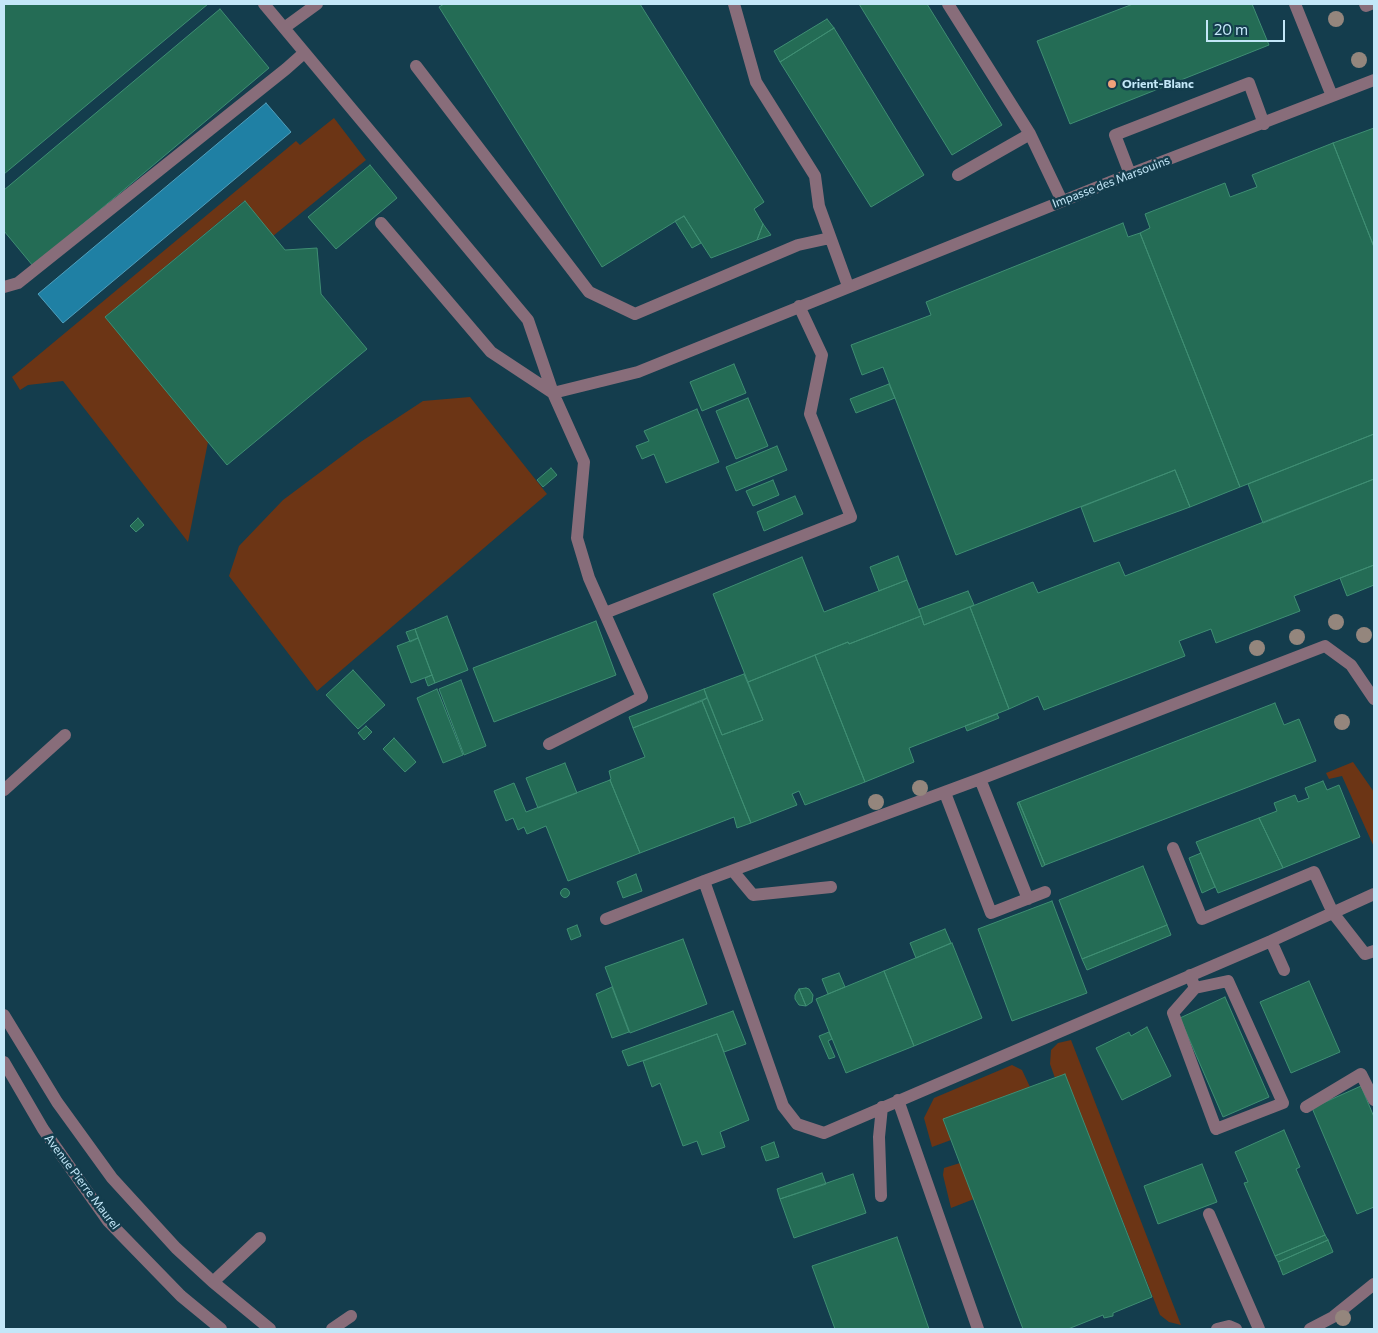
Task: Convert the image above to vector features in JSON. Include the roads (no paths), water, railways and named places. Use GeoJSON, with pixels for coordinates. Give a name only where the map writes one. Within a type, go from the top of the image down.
{"type":"FeatureCollection","features":[{"type":"Feature","properties":{"kind":"street"},"geometry":{"type":"LineString","coordinates":[[264,4],[528,320],[552,393],[584,462],[577,538],[589,578],[642,697],[549,744]]}},
{"type":"Feature","properties":{"kind":"street"},"geometry":{"type":"LineString","coordinates":[[273,4],[284,28]]}},
{"type":"Feature","properties":{"kind":"street"},"geometry":{"type":"LineString","coordinates":[[284,28],[317,4]]}},
{"type":"Feature","properties":{"kind":"street"},"geometry":{"type":"LineString","coordinates":[[734,4],[756,82],[815,176],[819,206],[848,286]]}},
{"type":"Feature","properties":{"kind":"street"},"geometry":{"type":"LineString","coordinates":[[948,4],[1030,134],[1062,201]]}},
{"type":"Feature","properties":{"kind":"street"},"geometry":{"type":"LineString","coordinates":[[1295,4],[1332,96]]}},
{"type":"Feature","properties":{"kind":"street"},"geometry":{"type":"LineString","coordinates":[[1365,4],[1366,6],[1371,4]]}},
{"type":"Feature","properties":{"kind":"street"},"geometry":{"type":"LineString","coordinates":[[4,287],[18,283],[304,53]]}},
{"type":"Feature","properties":{"kind":"street"},"geometry":{"type":"LineString","coordinates":[[416,66],[589,292],[635,314],[798,246],[830,238]]}},
{"type":"Feature","properties":{"kind":"street","name":"Impasse des Marsouins"},"geometry":{"type":"LineString","coordinates":[[552,393],[638,372],[1130,174],[1264,124],[1374,80]]}},
{"type":"Feature","properties":{"kind":"street"},"geometry":{"type":"LineString","coordinates":[[1130,174],[1115,135],[1249,83],[1264,124]]}},
{"type":"Feature","properties":{"kind":"street"},"geometry":{"type":"LineString","coordinates":[[958,175],[1030,134]]}},
{"type":"Feature","properties":{"kind":"street"},"geometry":{"type":"LineString","coordinates":[[381,223],[491,352],[552,393]]}},
{"type":"Feature","properties":{"kind":"street"},"geometry":{"type":"LineString","coordinates":[[605,613],[851,518],[810,414],[822,355],[799,306]]}},
{"type":"Feature","properties":{"kind":"street"},"geometry":{"type":"LineString","coordinates":[[606,919],[945,793],[1324,646],[1352,665],[1374,699]]}},
{"type":"Feature","properties":{"kind":"street"},"geometry":{"type":"LineString","coordinates":[[4,790],[65,735]]}},
{"type":"Feature","properties":{"kind":"street"},"geometry":{"type":"LineString","coordinates":[[980,779],[1028,899]]}},
{"type":"Feature","properties":{"kind":"street"},"geometry":{"type":"LineString","coordinates":[[945,793],[991,913],[1045,892]]}},
{"type":"Feature","properties":{"kind":"street"},"geometry":{"type":"LineString","coordinates":[[1173,848],[1202,919],[1314,872],[1333,913],[1365,954],[1374,950]]}},
{"type":"Feature","properties":{"kind":"street"},"geometry":{"type":"LineString","coordinates":[[733,871],[753,895],[831,887]]}},
{"type":"Feature","properties":{"kind":"street"},"geometry":{"type":"LineString","coordinates":[[704,881],[782,1106],[797,1124],[824,1133],[1271,941],[1374,894]]}},
{"type":"Feature","properties":{"kind":"street"},"geometry":{"type":"LineString","coordinates":[[1271,941],[1284,970]]}},
{"type":"Feature","properties":{"kind":"street"},"geometry":{"type":"LineString","coordinates":[[1190,975],[1195,988]]}},
{"type":"Feature","properties":{"kind":"street"},"geometry":{"type":"LineString","coordinates":[[1228,981],[1283,1103],[1216,1129],[1173,1013],[1195,988],[1228,981]]}},
{"type":"Feature","properties":{"kind":"street"},"geometry":{"type":"LineString","coordinates":[[4,1015],[57,1102],[112,1178],[176,1248],[213,1282],[270,1329]]}},
{"type":"Feature","properties":{"kind":"street","name":"Avenue Pierre Maurel"},"geometry":{"type":"LineString","coordinates":[[4,1062],[43,1129],[108,1221],[181,1296],[221,1329]]}},
{"type":"Feature","properties":{"kind":"street"},"geometry":{"type":"LineString","coordinates":[[1306,1107],[1361,1074],[1374,1100]]}},
{"type":"Feature","properties":{"kind":"street"},"geometry":{"type":"LineString","coordinates":[[898,1100],[978,1329]]}},
{"type":"Feature","properties":{"kind":"street"},"geometry":{"type":"LineString","coordinates":[[881,1196],[879,1137],[882,1107]]}},
{"type":"Feature","properties":{"kind":"street"},"geometry":{"type":"LineString","coordinates":[[1209,1214],[1259,1329]]}},
{"type":"Feature","properties":{"kind":"street"},"geometry":{"type":"LineString","coordinates":[[213,1282],[260,1238]]}},
{"type":"Feature","properties":{"kind":"street"},"geometry":{"type":"LineString","coordinates":[[1310,1329],[1333,1317],[1373,1288]]}},
{"type":"Feature","properties":{"kind":"street"},"geometry":{"type":"LineString","coordinates":[[332,1329],[351,1316]]}},
{"type":"Feature","properties":{"kind":"street"},"geometry":{"type":"LineString","coordinates":[[1217,1329],[1229,1326],[1236,1329]]}},
{"type":"Feature","properties":{"kind":"water"},"geometry":{"type":"Polygon","coordinates":[[[266,103],[291,132],[63,323],[38,294],[266,103]]]}},
{"type":"Feature","properties":{"kind":"place","name":"Orient-Blanc"},"geometry":{"type":"Point","coordinates":[1112,84]}}]}
